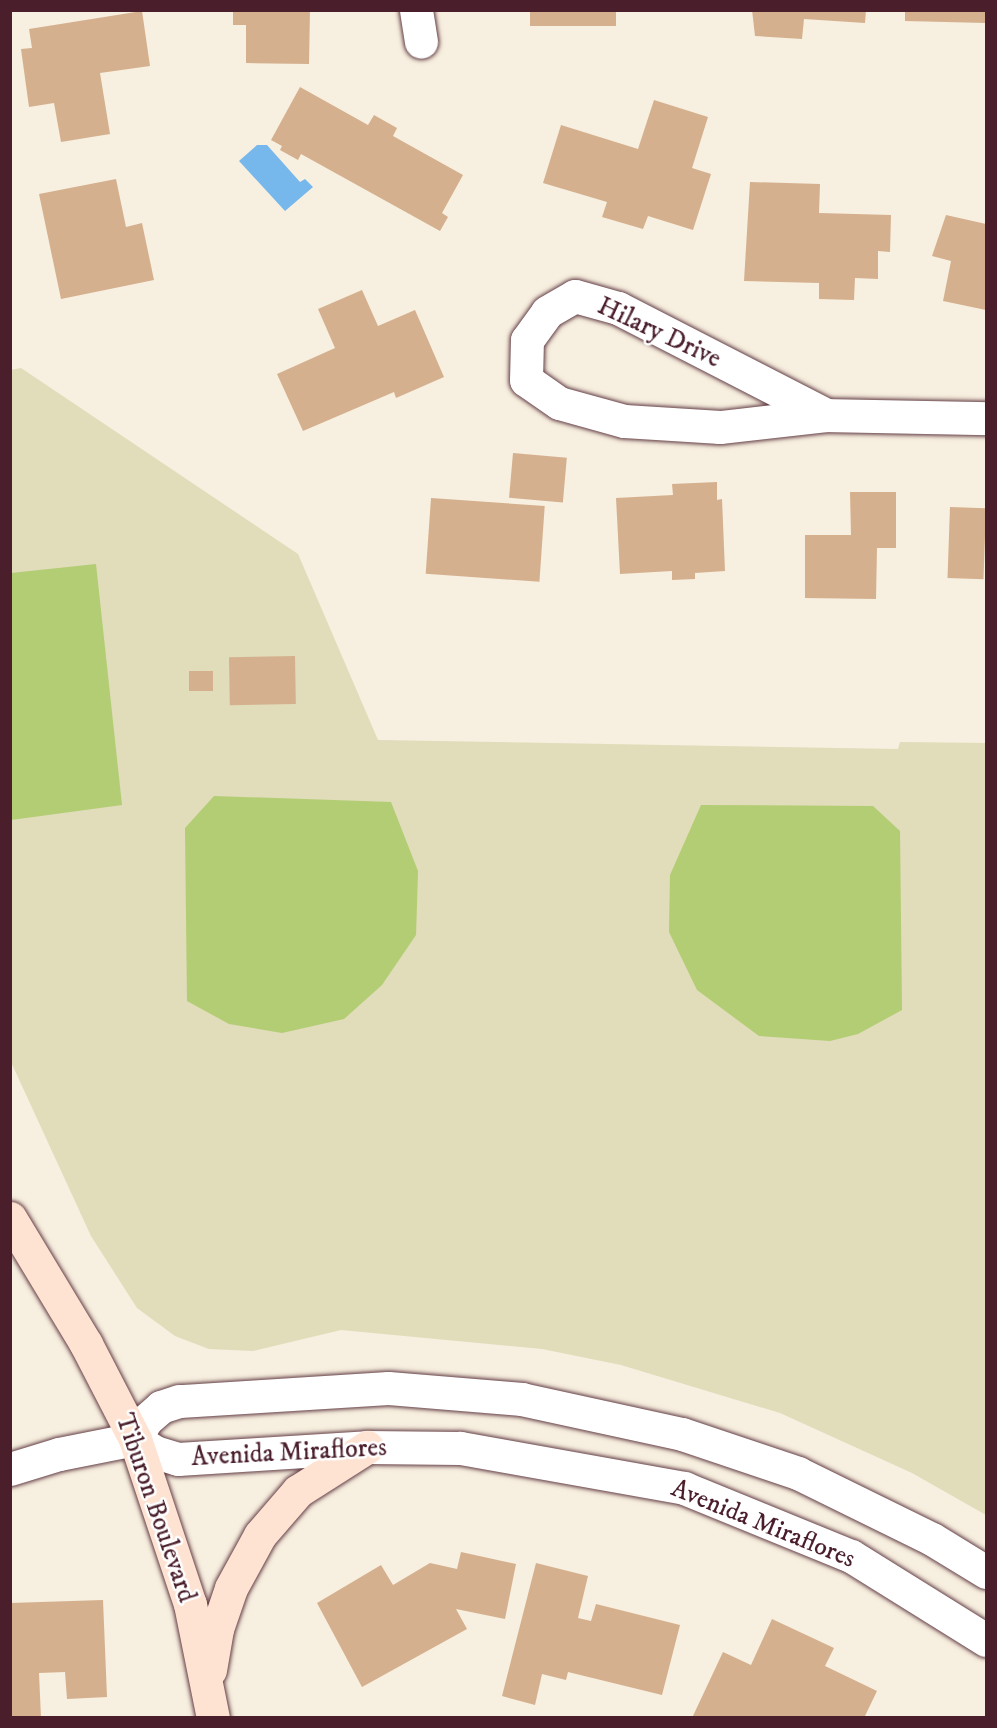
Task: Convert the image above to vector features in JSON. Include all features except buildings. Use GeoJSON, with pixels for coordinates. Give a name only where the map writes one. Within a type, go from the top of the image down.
{"type":"FeatureCollection","features":[{"type":"Feature","properties":{"kind":"main road","name":"Tiburon Boulevard"},"geometry":{"type":"LineString","coordinates":[[10,1218],[86,1344],[135,1439],[174,1550],[207,1684],[213,1718]]}},
{"type":"Feature","properties":{"kind":"main road"},"geometry":{"type":"LineString","coordinates":[[207,1684],[217,1629],[228,1599],[260,1535],[298,1491],[367,1447]]}},
{"type":"Feature","properties":{"kind":"street"},"geometry":{"type":"LineString","coordinates":[[416,10],[421,42]]}},
{"type":"Feature","properties":{"kind":"street","name":"Hilary Drive"},"geometry":{"type":"LineString","coordinates":[[826,415],[618,308],[574,296],[547,312],[527,340],[526,380],[559,403],[624,421],[720,427],[826,415],[987,418]]}},
{"type":"Feature","properties":{"kind":"street","name":"Avenida Miraflores"},"geometry":{"type":"LineString","coordinates":[[987,1572],[932,1539],[798,1473],[682,1434],[522,1399],[388,1388],[179,1401],[161,1407],[146,1420],[135,1439],[155,1452],[178,1459],[415,1446],[502,1453],[684,1488],[851,1556],[987,1640]]}},
{"type":"Feature","properties":{"kind":"street"},"geometry":{"type":"LineString","coordinates":[[10,1469],[135,1439]]}},
{"type":"Feature","properties":{"kind":"shaded area"},"geometry":{"type":"Polygon","coordinates":[[[21,368],[298,554],[378,740],[898,749],[900,742],[986,743],[986,1515],[912,1473],[780,1413],[621,1365],[542,1349],[341,1330],[253,1351],[209,1349],[175,1336],[137,1308],[91,1236],[11,1062],[11,370],[21,368]]]}},
{"type":"Feature","properties":{"kind":"green space"},"geometry":{"type":"Polygon","coordinates":[[[96,564],[122,805],[11,820],[11,573],[96,564]]]}},
{"type":"Feature","properties":{"kind":"green space"},"geometry":{"type":"Polygon","coordinates":[[[214,796],[391,802],[418,871],[416,935],[382,985],[344,1019],[282,1033],[229,1024],[187,1001],[185,828],[214,796]]]}},
{"type":"Feature","properties":{"kind":"green space"},"geometry":{"type":"Polygon","coordinates":[[[701,805],[873,806],[900,831],[902,1010],[858,1034],[830,1041],[759,1036],[697,990],[669,932],[670,875],[701,805]]]}},
{"type":"Feature","properties":{"kind":"water"},"geometry":{"type":"Polygon","coordinates":[[[257,145],[267,145],[300,182],[305,179],[313,187],[285,211],[239,161],[257,145]]]}}]}
